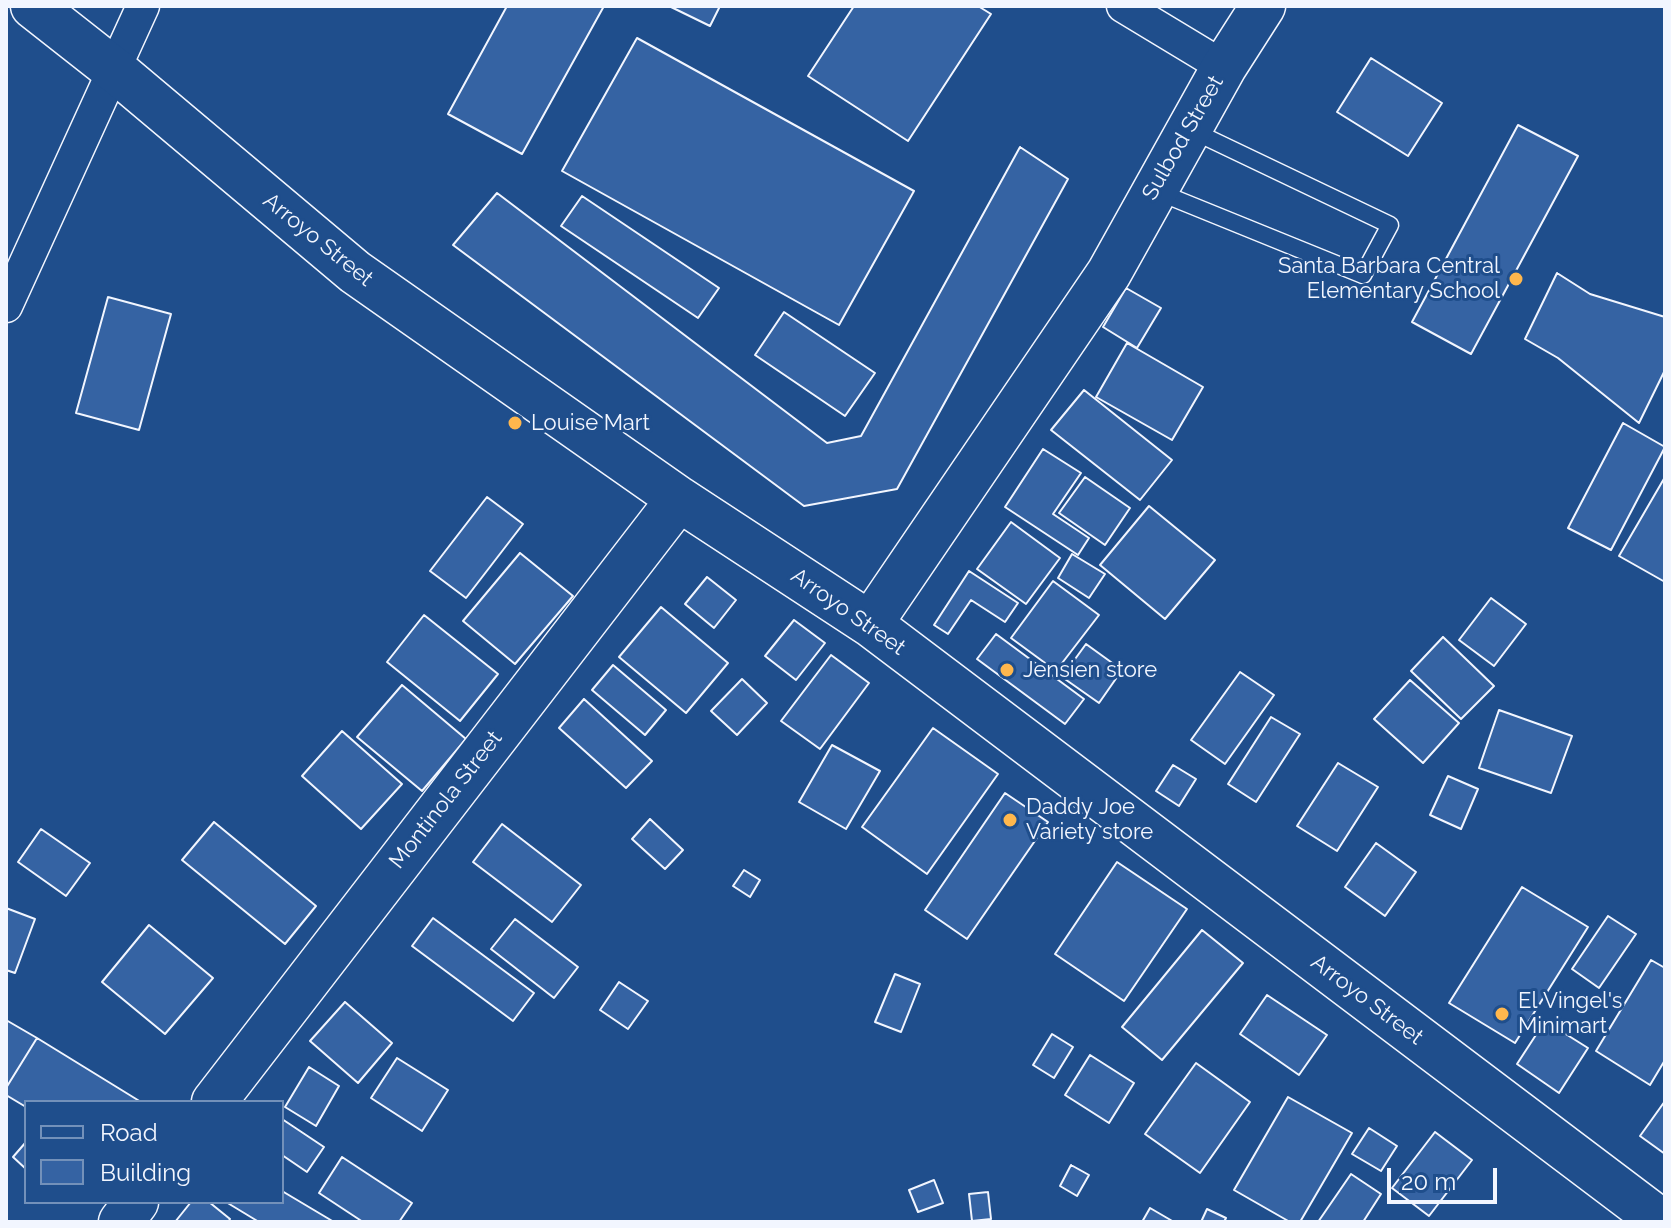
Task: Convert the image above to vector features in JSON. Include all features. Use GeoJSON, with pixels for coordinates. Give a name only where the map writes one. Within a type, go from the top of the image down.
{"type":"FeatureCollection","features":[{"type":"Feature","properties":{"kind":"street"},"geometry":{"type":"LineString","coordinates":[[6,306],[143,6]]}},
{"type":"Feature","properties":{"kind":"street"},"geometry":{"type":"LineString","coordinates":[[1123,6],[1224,67]]}},
{"type":"Feature","properties":{"kind":"street","name":"Sulbod Street"},"geometry":{"type":"LineString","coordinates":[[870,624],[1109,273],[1153,190],[1263,6]]}},
{"type":"Feature","properties":{"kind":"street","name":"Arroyo Street"},"geometry":{"type":"LineString","coordinates":[[43,9],[355,272],[679,499],[870,624],[1662,1222]]}},
{"type":"Feature","properties":{"kind":"street","name":"Montinola Street"},"geometry":{"type":"LineString","coordinates":[[216,1100],[679,499]]}},
{"type":"Feature","properties":{"kind":"street"},"geometry":{"type":"LineString","coordinates":[[121,1222],[134,1204]]}},
{"type":"Feature","properties":{"kind":"lane"},"geometry":{"type":"LineString","coordinates":[[1153,190],[1363,275],[1390,225],[1189,129]]}},
{"type":"Feature","properties":{"kind":"building"},"geometry":{"type":"Polygon","coordinates":[[[507,6],[604,6],[522,154],[448,114],[507,6]]]}},
{"type":"Feature","properties":{"kind":"building"},"geometry":{"type":"Polygon","coordinates":[[[669,6],[720,6],[710,26],[669,6]]]}},
{"type":"Feature","properties":{"kind":"building"},"geometry":{"type":"Polygon","coordinates":[[[854,6],[978,6],[991,14],[908,141],[808,76],[854,6]]]}},
{"type":"Feature","properties":{"kind":"building"},"geometry":{"type":"Polygon","coordinates":[[[637,38],[914,191],[839,325],[562,171],[637,38]]]}},
{"type":"Feature","properties":{"kind":"building"},"geometry":{"type":"Polygon","coordinates":[[[1371,58],[1442,103],[1408,156],[1337,112],[1371,58]]]}},
{"type":"Feature","properties":{"kind":"building"},"geometry":{"type":"Polygon","coordinates":[[[1518,125],[1578,156],[1471,354],[1412,322],[1518,125]]]}},
{"type":"Feature","properties":{"kind":"building"},"geometry":{"type":"Polygon","coordinates":[[[1020,147],[1068,179],[897,489],[804,506],[453,245],[497,193],[827,443],[861,436],[1020,147]]]}},
{"type":"Feature","properties":{"kind":"building"},"geometry":{"type":"Polygon","coordinates":[[[582,196],[719,288],[698,318],[561,226],[582,196]]]}},
{"type":"Feature","properties":{"kind":"building"},"geometry":{"type":"Polygon","coordinates":[[[1557,273],[1590,294],[1665,317],[1665,370],[1639,423],[1558,358],[1525,339],[1557,273]]]}},
{"type":"Feature","properties":{"kind":"building"},"geometry":{"type":"Polygon","coordinates":[[[1126,288],[1161,308],[1137,348],[1103,327],[1126,288]]]}},
{"type":"Feature","properties":{"kind":"building"},"geometry":{"type":"Polygon","coordinates":[[[108,297],[171,314],[139,430],[76,413],[108,297]]]}},
{"type":"Feature","properties":{"kind":"building"},"geometry":{"type":"Polygon","coordinates":[[[784,312],[875,373],[845,416],[755,355],[784,312]]]}},
{"type":"Feature","properties":{"kind":"building"},"geometry":{"type":"Polygon","coordinates":[[[1127,343],[1203,387],[1172,440],[1096,397],[1127,343]]]}},
{"type":"Feature","properties":{"kind":"building"},"geometry":{"type":"Polygon","coordinates":[[[1084,390],[1172,460],[1140,500],[1051,430],[1084,390]]]}},
{"type":"Feature","properties":{"kind":"building"},"geometry":{"type":"Polygon","coordinates":[[[1623,423],[1665,447],[1611,550],[1568,528],[1623,423]]]}},
{"type":"Feature","properties":{"kind":"building"},"geometry":{"type":"Polygon","coordinates":[[[1043,449],[1081,473],[1053,514],[1089,538],[1078,555],[1005,507],[1043,449]]]}},
{"type":"Feature","properties":{"kind":"building"},"geometry":{"type":"Polygon","coordinates":[[[1085,477],[1130,508],[1105,545],[1059,513],[1085,477]]]}},
{"type":"Feature","properties":{"kind":"building"},"geometry":{"type":"Polygon","coordinates":[[[1665,477],[1665,582],[1619,556],[1665,477]]]}},
{"type":"Feature","properties":{"kind":"building"},"geometry":{"type":"Polygon","coordinates":[[[487,497],[523,524],[466,598],[430,571],[487,497]]]}},
{"type":"Feature","properties":{"kind":"building"},"geometry":{"type":"Polygon","coordinates":[[[1149,506],[1215,560],[1165,619],[1100,565],[1149,506]]]}},
{"type":"Feature","properties":{"kind":"building"},"geometry":{"type":"Polygon","coordinates":[[[1011,522],[1060,558],[1026,604],[977,569],[1011,522]]]}},
{"type":"Feature","properties":{"kind":"building"},"geometry":{"type":"Polygon","coordinates":[[[520,553],[573,596],[515,664],[463,621],[520,553]]]}},
{"type":"Feature","properties":{"kind":"building"},"geometry":{"type":"Polygon","coordinates":[[[1072,554],[1105,574],[1089,598],[1058,578],[1072,554]]]}},
{"type":"Feature","properties":{"kind":"building"},"geometry":{"type":"Polygon","coordinates":[[[969,571],[1018,603],[1005,622],[971,600],[948,634],[934,625],[969,571]]]}},
{"type":"Feature","properties":{"kind":"building"},"geometry":{"type":"Polygon","coordinates":[[[707,577],[736,600],[714,628],[685,604],[707,577]]]}},
{"type":"Feature","properties":{"kind":"building"},"geometry":{"type":"Polygon","coordinates":[[[1053,581],[1099,615],[1056,671],[1011,638],[1053,581]]]}},
{"type":"Feature","properties":{"kind":"building"},"geometry":{"type":"Polygon","coordinates":[[[1491,598],[1526,624],[1494,666],[1459,640],[1491,598]]]}},
{"type":"Feature","properties":{"kind":"building"},"geometry":{"type":"Polygon","coordinates":[[[661,607],[728,663],[686,713],[619,657],[661,607]]]}},
{"type":"Feature","properties":{"kind":"building"},"geometry":{"type":"Polygon","coordinates":[[[424,615],[498,674],[460,721],[387,662],[424,615]]]}},
{"type":"Feature","properties":{"kind":"building"},"geometry":{"type":"Polygon","coordinates":[[[794,620],[825,643],[796,680],[765,656],[794,620]]]}},
{"type":"Feature","properties":{"kind":"building"},"geometry":{"type":"Polygon","coordinates":[[[996,634],[1084,699],[1065,724],[977,659],[996,634]]]}},
{"type":"Feature","properties":{"kind":"building"},"geometry":{"type":"Polygon","coordinates":[[[1443,637],[1494,686],[1461,719],[1411,671],[1443,637]]]}},
{"type":"Feature","properties":{"kind":"building"},"geometry":{"type":"Polygon","coordinates":[[[1086,644],[1122,670],[1099,703],[1062,677],[1086,644]]]}},
{"type":"Feature","properties":{"kind":"building"},"geometry":{"type":"Polygon","coordinates":[[[831,655],[869,683],[820,749],[781,721],[831,655]]]}},
{"type":"Feature","properties":{"kind":"building"},"geometry":{"type":"Polygon","coordinates":[[[613,665],[666,710],[645,735],[592,690],[613,665]]]}},
{"type":"Feature","properties":{"kind":"building"},"geometry":{"type":"Polygon","coordinates":[[[1240,672],[1274,695],[1225,764],[1191,740],[1240,672]]]}},
{"type":"Feature","properties":{"kind":"building"},"geometry":{"type":"Polygon","coordinates":[[[742,679],[767,703],[737,735],[711,711],[742,679]]]}},
{"type":"Feature","properties":{"kind":"building"},"geometry":{"type":"Polygon","coordinates":[[[1410,680],[1459,723],[1423,763],[1374,719],[1410,680]]]}},
{"type":"Feature","properties":{"kind":"building"},"geometry":{"type":"Polygon","coordinates":[[[402,685],[466,739],[422,791],[357,737],[402,685]]]}},
{"type":"Feature","properties":{"kind":"building"},"geometry":{"type":"Polygon","coordinates":[[[584,699],[652,761],[626,788],[559,728],[584,699]]]}},
{"type":"Feature","properties":{"kind":"building"},"geometry":{"type":"Polygon","coordinates":[[[1499,710],[1572,736],[1551,793],[1479,768],[1499,710]]]}},
{"type":"Feature","properties":{"kind":"building"},"geometry":{"type":"Polygon","coordinates":[[[1271,717],[1300,734],[1256,802],[1228,784],[1271,717]]]}},
{"type":"Feature","properties":{"kind":"building"},"geometry":{"type":"Polygon","coordinates":[[[933,728],[998,774],[927,874],[862,827],[933,728]]]}},
{"type":"Feature","properties":{"kind":"building"},"geometry":{"type":"Polygon","coordinates":[[[342,731],[402,784],[361,829],[302,776],[342,731]]]}},
{"type":"Feature","properties":{"kind":"building"},"geometry":{"type":"Polygon","coordinates":[[[832,745],[880,771],[846,829],[799,802],[832,745]]]}},
{"type":"Feature","properties":{"kind":"building"},"geometry":{"type":"Polygon","coordinates":[[[1338,763],[1378,787],[1337,851],[1297,826],[1338,763]]]}},
{"type":"Feature","properties":{"kind":"building"},"geometry":{"type":"Polygon","coordinates":[[[1173,765],[1196,779],[1179,806],[1156,791],[1173,765]]]}},
{"type":"Feature","properties":{"kind":"building"},"geometry":{"type":"Polygon","coordinates":[[[1448,776],[1478,789],[1461,829],[1430,815],[1448,776]]]}},
{"type":"Feature","properties":{"kind":"building"},"geometry":{"type":"Polygon","coordinates":[[[1005,793],[1048,822],[967,939],[925,910],[1005,793]]]}},
{"type":"Feature","properties":{"kind":"building"},"geometry":{"type":"Polygon","coordinates":[[[650,819],[683,850],[665,869],[632,839],[650,819]]]}},
{"type":"Feature","properties":{"kind":"building"},"geometry":{"type":"Polygon","coordinates":[[[214,822],[316,906],[285,944],[182,860],[214,822]]]}},
{"type":"Feature","properties":{"kind":"building"},"geometry":{"type":"Polygon","coordinates":[[[502,824],[581,885],[552,922],[473,862],[502,824]]]}},
{"type":"Feature","properties":{"kind":"building"},"geometry":{"type":"Polygon","coordinates":[[[41,829],[90,863],[66,896],[18,862],[41,829]]]}},
{"type":"Feature","properties":{"kind":"building"},"geometry":{"type":"Polygon","coordinates":[[[1376,843],[1416,872],[1385,916],[1345,887],[1376,843]]]}},
{"type":"Feature","properties":{"kind":"building"},"geometry":{"type":"Polygon","coordinates":[[[1117,862],[1187,909],[1124,1001],[1055,954],[1117,862]]]}},
{"type":"Feature","properties":{"kind":"building"},"geometry":{"type":"Polygon","coordinates":[[[744,870],[760,880],[750,897],[733,886],[744,870]]]}},
{"type":"Feature","properties":{"kind":"building"},"geometry":{"type":"Polygon","coordinates":[[[1522,887],[1588,927],[1515,1043],[1449,1003],[1522,887]]]}},
{"type":"Feature","properties":{"kind":"building"},"geometry":{"type":"Polygon","coordinates":[[[6,908],[35,919],[15,973],[6,970],[6,908]]]}},
{"type":"Feature","properties":{"kind":"building"},"geometry":{"type":"Polygon","coordinates":[[[1608,916],[1636,934],[1599,988],[1572,969],[1608,916]]]}},
{"type":"Feature","properties":{"kind":"building"},"geometry":{"type":"Polygon","coordinates":[[[433,918],[534,993],[513,1021],[412,946],[433,918]]]}},
{"type":"Feature","properties":{"kind":"building"},"geometry":{"type":"Polygon","coordinates":[[[515,919],[578,967],[554,998],[491,949],[515,919]]]}},
{"type":"Feature","properties":{"kind":"building"},"geometry":{"type":"Polygon","coordinates":[[[149,925],[213,978],[165,1034],[102,982],[149,925]]]}},
{"type":"Feature","properties":{"kind":"building"},"geometry":{"type":"Polygon","coordinates":[[[1202,930],[1243,963],[1162,1060],[1122,1027],[1202,930]]]}},
{"type":"Feature","properties":{"kind":"building"},"geometry":{"type":"Polygon","coordinates":[[[1651,960],[1665,968],[1665,1060],[1650,1085],[1596,1051],[1651,960]]]}},
{"type":"Feature","properties":{"kind":"building"},"geometry":{"type":"Polygon","coordinates":[[[895,974],[920,984],[901,1032],[875,1022],[895,974]]]}},
{"type":"Feature","properties":{"kind":"building"},"geometry":{"type":"Polygon","coordinates":[[[619,982],[648,1001],[628,1029],[600,1010],[619,982]]]}},
{"type":"Feature","properties":{"kind":"building"},"geometry":{"type":"Polygon","coordinates":[[[1267,995],[1327,1035],[1299,1075],[1240,1034],[1267,995]]]}},
{"type":"Feature","properties":{"kind":"building"},"geometry":{"type":"Polygon","coordinates":[[[345,1002],[392,1043],[358,1083],[310,1041],[345,1002]]]}},
{"type":"Feature","properties":{"kind":"building"},"geometry":{"type":"Polygon","coordinates":[[[6,1020],[37,1038],[6,1088],[6,1020]]]}},
{"type":"Feature","properties":{"kind":"building"},"geometry":{"type":"Polygon","coordinates":[[[1545,1021],[1588,1048],[1559,1093],[1517,1064],[1545,1021]]]}},
{"type":"Feature","properties":{"kind":"building"},"geometry":{"type":"Polygon","coordinates":[[[1052,1034],[1073,1047],[1054,1078],[1033,1065],[1052,1034]]]}},
{"type":"Feature","properties":{"kind":"building"},"geometry":{"type":"Polygon","coordinates":[[[37,1038],[138,1100],[24,1100],[24,1106],[6,1095],[6,1088],[37,1038]]]}},
{"type":"Feature","properties":{"kind":"building"},"geometry":{"type":"Polygon","coordinates":[[[1090,1055],[1134,1083],[1109,1123],[1065,1095],[1090,1055]]]}},
{"type":"Feature","properties":{"kind":"building"},"geometry":{"type":"Polygon","coordinates":[[[397,1058],[448,1090],[422,1131],[371,1098],[397,1058]]]}},
{"type":"Feature","properties":{"kind":"building"},"geometry":{"type":"Polygon","coordinates":[[[1196,1063],[1250,1102],[1200,1173],[1145,1134],[1196,1063]]]}},
{"type":"Feature","properties":{"kind":"building"},"geometry":{"type":"Polygon","coordinates":[[[309,1067],[339,1086],[316,1126],[285,1107],[309,1067]]]}},
{"type":"Feature","properties":{"kind":"building"},"geometry":{"type":"Polygon","coordinates":[[[1288,1097],[1352,1133],[1300,1222],[1290,1222],[1234,1190],[1288,1097]]]}},
{"type":"Feature","properties":{"kind":"building"},"geometry":{"type":"Polygon","coordinates":[[[1665,1101],[1665,1154],[1640,1136],[1665,1101]]]}},
{"type":"Feature","properties":{"kind":"building"},"geometry":{"type":"Polygon","coordinates":[[[284,1120],[324,1147],[307,1172],[284,1156],[284,1120]]]}},
{"type":"Feature","properties":{"kind":"building"},"geometry":{"type":"Polygon","coordinates":[[[1369,1128],[1397,1146],[1381,1171],[1352,1154],[1369,1128]]]}},
{"type":"Feature","properties":{"kind":"building"},"geometry":{"type":"Polygon","coordinates":[[[1435,1132],[1472,1160],[1429,1216],[1392,1188],[1435,1132]]]}},
{"type":"Feature","properties":{"kind":"building"},"geometry":{"type":"Polygon","coordinates":[[[24,1144],[24,1167],[13,1157],[24,1144]]]}},
{"type":"Feature","properties":{"kind":"building"},"geometry":{"type":"Polygon","coordinates":[[[342,1157],[412,1203],[399,1222],[363,1222],[319,1193],[342,1157]]]}},
{"type":"Feature","properties":{"kind":"building"},"geometry":{"type":"Polygon","coordinates":[[[1071,1165],[1089,1175],[1077,1196],[1060,1186],[1071,1165]]]}},
{"type":"Feature","properties":{"kind":"building"},"geometry":{"type":"Polygon","coordinates":[[[1351,1174],[1381,1194],[1363,1222],[1318,1222],[1351,1174]]]}},
{"type":"Feature","properties":{"kind":"building"},"geometry":{"type":"Polygon","coordinates":[[[934,1180],[943,1203],[918,1212],[909,1190],[934,1180]]]}},
{"type":"Feature","properties":{"kind":"building"},"geometry":{"type":"Polygon","coordinates":[[[284,1192],[334,1222],[259,1222],[229,1204],[284,1204],[284,1192]]]}},
{"type":"Feature","properties":{"kind":"building"},"geometry":{"type":"Polygon","coordinates":[[[988,1192],[991,1219],[972,1221],[969,1194],[988,1192]]]}},
{"type":"Feature","properties":{"kind":"building"},"geometry":{"type":"Polygon","coordinates":[[[189,1204],[211,1204],[230,1219],[228,1222],[175,1222],[189,1204]]]}},
{"type":"Feature","properties":{"kind":"building"},"geometry":{"type":"Polygon","coordinates":[[[1150,1208],[1174,1222],[1142,1222],[1150,1208]]]}},
{"type":"Feature","properties":{"kind":"building"},"geometry":{"type":"Polygon","coordinates":[[[1207,1209],[1226,1218],[1224,1222],[1201,1222],[1207,1209]]]}},
{"type":"Feature","properties":{"kind":"place","name":"Santa Barbara Central Elementary School"},"geometry":{"type":"Point","coordinates":[1516,279]}},
{"type":"Feature","properties":{"kind":"place","name":"Louise Mart"},"geometry":{"type":"Point","coordinates":[515,423]}},
{"type":"Feature","properties":{"kind":"place","name":"Jensien store"},"geometry":{"type":"Point","coordinates":[1007,670]}},
{"type":"Feature","properties":{"kind":"place","name":"Daddy Joe Variety store"},"geometry":{"type":"Point","coordinates":[1010,820]}},
{"type":"Feature","properties":{"kind":"place","name":"El Vingel's Minimart"},"geometry":{"type":"Point","coordinates":[1502,1014]}}]}
